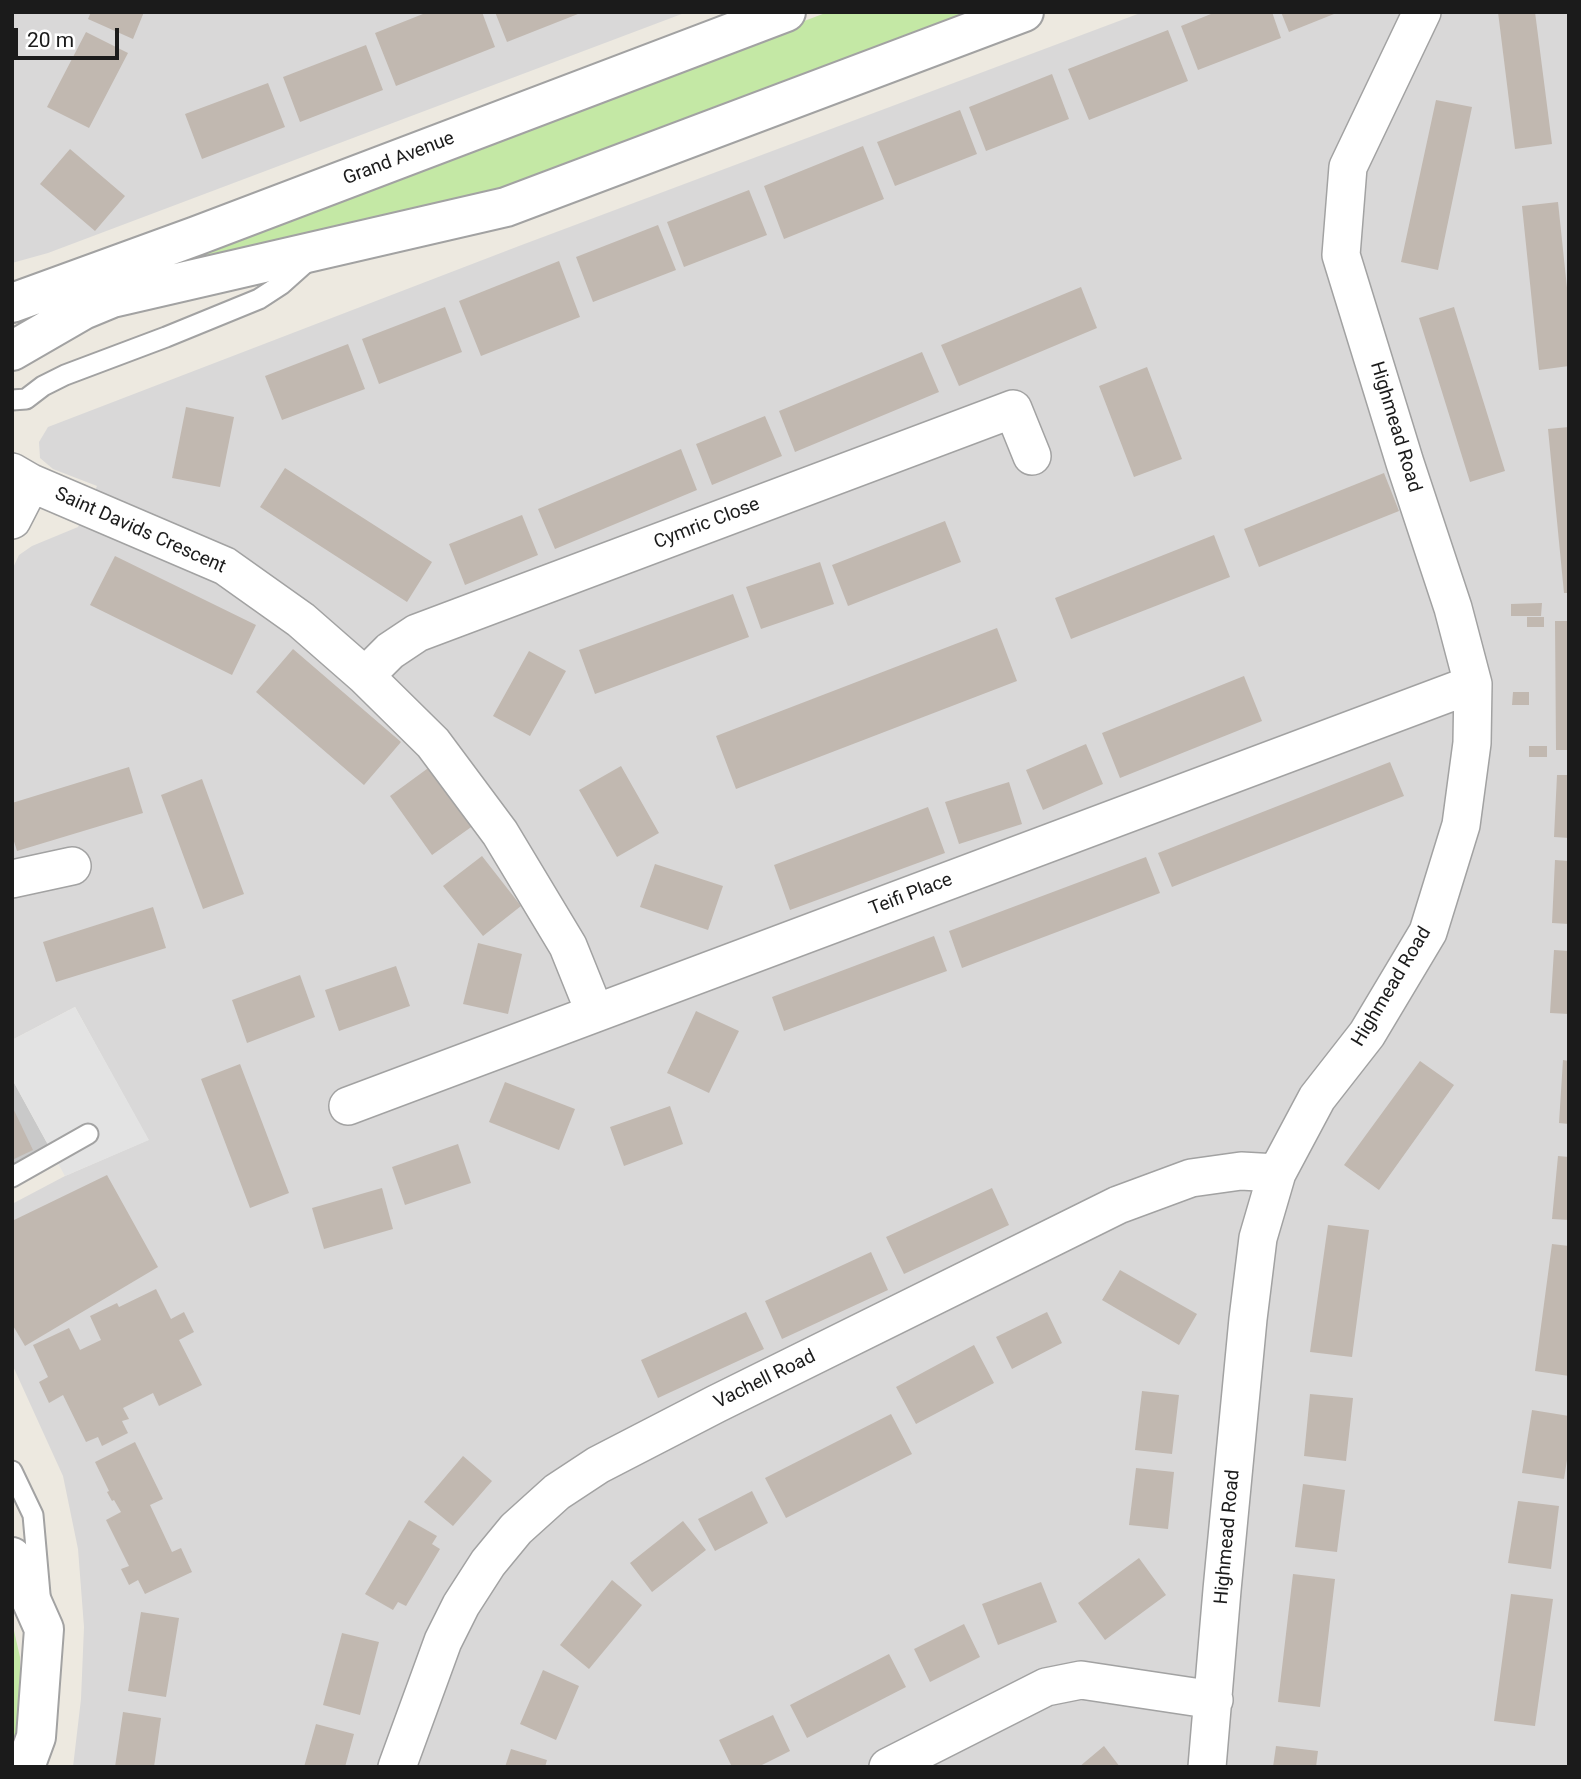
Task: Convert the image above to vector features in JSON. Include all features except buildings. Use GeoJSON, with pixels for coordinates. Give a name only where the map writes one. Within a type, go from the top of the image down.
{"type":"FeatureCollection","features":[{"type":"Feature","properties":{"kind":"street","name":"Grand Avenue"},"geometry":{"type":"LineString","coordinates":[[12,303],[786,12]]}},
{"type":"Feature","properties":{"kind":"street"},"geometry":{"type":"LineString","coordinates":[[12,351],[83,310],[112,298],[506,208],[1024,12]]}},
{"type":"Feature","properties":{"kind":"street","name":"Highmead Road"},"geometry":{"type":"LineString","coordinates":[[1208,1767],[1226,1550],[1258,1238],[1277,1173],[1317,1098],[1367,1034],[1428,932],[1461,825],[1472,743],[1473,684],[1453,608],[1341,255],[1348,167],[1422,12]]}},
{"type":"Feature","properties":{"kind":"street","name":"Cymric Close"},"geometry":{"type":"LineString","coordinates":[[365,676],[390,652],[417,633],[1013,409],[1032,456]]}},
{"type":"Feature","properties":{"kind":"street"},"geometry":{"type":"LineString","coordinates":[[12,520],[18,472]]}},
{"type":"Feature","properties":{"kind":"street","name":"Saint Davids Crescent"},"geometry":{"type":"LineString","coordinates":[[18,472],[225,566],[301,620],[365,676],[433,743],[500,833],[568,946],[595,1013]]}},
{"type":"Feature","properties":{"kind":"street","name":"Teifi Place"},"geometry":{"type":"LineString","coordinates":[[348,1106],[1473,684]]}},
{"type":"Feature","properties":{"kind":"street"},"geometry":{"type":"LineString","coordinates":[[12,879],[72,866]]}},
{"type":"Feature","properties":{"kind":"street","name":"Vachell Road"},"geometry":{"type":"LineString","coordinates":[[397,1767],[443,1641],[461,1605],[488,1563],[516,1529],[557,1492],[598,1465],[716,1404],[1118,1205],[1191,1178],[1241,1171],[1277,1173]]}},
{"type":"Feature","properties":{"kind":"street"},"geometry":{"type":"LineString","coordinates":[[12,1557],[44,1629],[36,1737],[25,1767]]}},
{"type":"Feature","properties":{"kind":"street"},"geometry":{"type":"LineString","coordinates":[[888,1767],[1046,1687],[1081,1680],[1214,1699]]}},
{"type":"Feature","properties":{"kind":"lane"},"geometry":{"type":"LineString","coordinates":[[12,400],[26,399],[43,386],[65,375],[259,299],[282,284],[318,251]]}},
{"type":"Feature","properties":{"kind":"lane"},"geometry":{"type":"LineString","coordinates":[[12,1177],[88,1135]]}},
{"type":"Feature","properties":{"kind":"lane"},"geometry":{"type":"LineString","coordinates":[[12,1471],[33,1515],[44,1629]]}},
{"type":"Feature","properties":{"kind":"shaded area"},"geometry":{"type":"Polygon","coordinates":[[[12,12],[687,12],[48,253],[12,263],[12,12]]]}},
{"type":"Feature","properties":{"kind":"shaded area"},"geometry":{"type":"Polygon","coordinates":[[[1143,12],[1569,12],[1569,1767],[73,1767],[81,1699],[84,1627],[78,1549],[63,1476],[12,1364],[12,1204],[65,1176],[148,1140],[75,1007],[12,1040],[12,570],[19,555],[32,546],[78,527],[97,486],[53,469],[40,458],[39,442],[48,427],[519,246],[1143,12]]]}},
{"type":"Feature","properties":{"kind":"shaded area"},"geometry":{"type":"Polygon","coordinates":[[[75,1007],[149,1140],[65,1176],[12,1079],[12,1040],[75,1007]]]}},
{"type":"Feature","properties":{"kind":"shaded area"},"geometry":{"type":"Polygon","coordinates":[[[12,1079],[51,1150],[12,1172],[12,1079]]]}},
{"type":"Feature","properties":{"kind":"green space"},"geometry":{"type":"Polygon","coordinates":[[[828,12],[983,12],[545,178],[140,276],[363,188],[828,12]]]}},
{"type":"Feature","properties":{"kind":"green space"},"geometry":{"type":"Polygon","coordinates":[[[12,1622],[20,1657],[20,1707],[12,1755],[12,1622]]]}}]}
